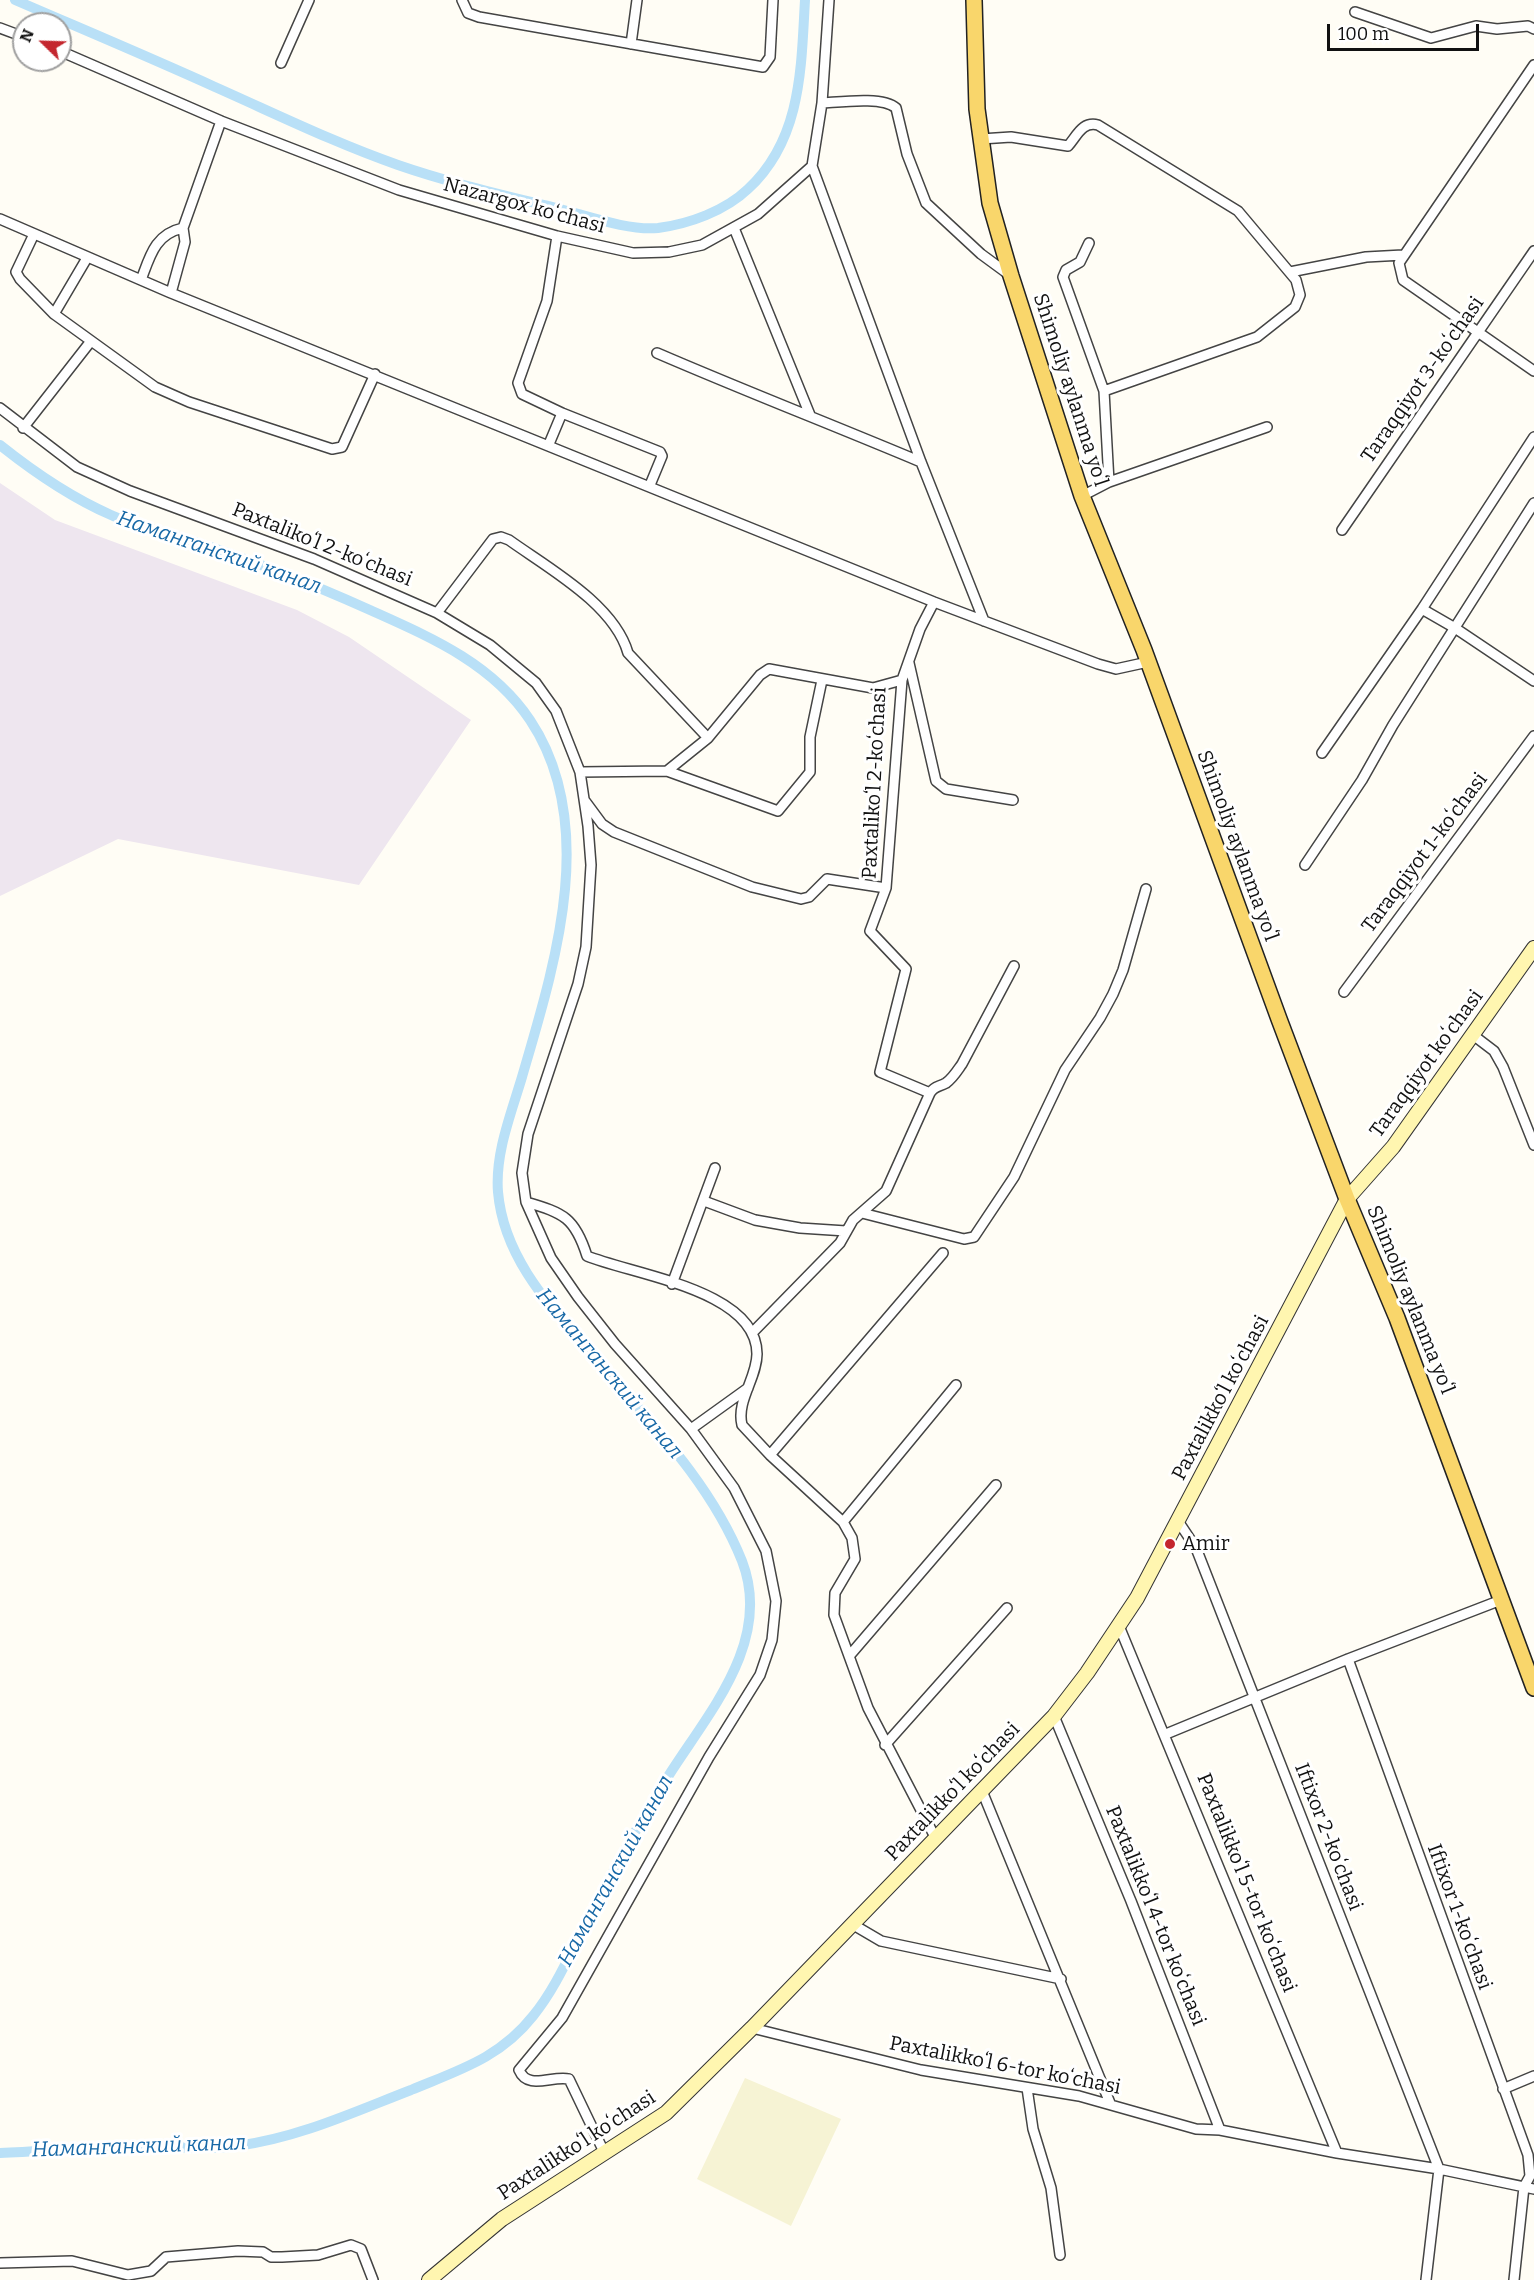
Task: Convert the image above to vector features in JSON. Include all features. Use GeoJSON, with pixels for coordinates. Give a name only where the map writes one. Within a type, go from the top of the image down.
{"type":"FeatureCollection","features":[{"type":"Feature","properties":{"kind":"main road","name":"Shimoliy aylanma yoʻl"},"geometry":{"type":"LineString","coordinates":[[974,0],[974,49],[981,139],[990,203],[1011,276],[1082,496],[1148,662],[1347,1199],[1397,1318],[1534,1688]]}},
{"type":"Feature","properties":{"kind":"street"},"geometry":{"type":"LineString","coordinates":[[281,63],[309,0]]}},
{"type":"Feature","properties":{"kind":"street"},"geometry":{"type":"LineString","coordinates":[[462,0],[468,13],[479,17],[763,67],[770,57],[773,0]]}},
{"type":"Feature","properties":{"kind":"street"},"geometry":{"type":"LineString","coordinates":[[631,44],[637,0]]}},
{"type":"Feature","properties":{"kind":"street"},"geometry":{"type":"LineString","coordinates":[[830,0],[822,103],[812,166],[921,462],[984,621]]}},
{"type":"Feature","properties":{"kind":"street"},"geometry":{"type":"LineString","coordinates":[[1355,12],[1431,38],[1476,26],[1497,29],[1528,26],[1534,29]]}},
{"type":"Feature","properties":{"kind":"street","name":"Nazargox koʻchasi"},"geometry":{"type":"LineString","coordinates":[[72,56],[222,121],[399,190],[557,236],[633,254],[669,252],[702,245],[759,214],[812,166]]}},
{"type":"Feature","properties":{"kind":"street"},"geometry":{"type":"LineString","coordinates":[[1534,65],[1403,255],[1399,272],[1403,280],[1534,371]]}},
{"type":"Feature","properties":{"kind":"street"},"geometry":{"type":"LineString","coordinates":[[822,103],[879,101],[892,104],[896,108],[907,154],[926,203],[981,254],[1011,276]]}},
{"type":"Feature","properties":{"kind":"street"},"geometry":{"type":"LineString","coordinates":[[171,293],[185,242],[183,228],[222,121]]}},
{"type":"Feature","properties":{"kind":"street"},"geometry":{"type":"LineString","coordinates":[[981,139],[1011,137],[1068,146],[1082,128],[1088,124],[1098,125],[1227,202],[1249,222],[1290,272],[1300,288],[1300,296],[1295,307],[1257,337],[1104,391]]}},
{"type":"Feature","properties":{"kind":"street"},"geometry":{"type":"LineString","coordinates":[[0,219],[171,293],[549,444],[934,602],[1116,669],[1148,662]]}},
{"type":"Feature","properties":{"kind":"street"},"geometry":{"type":"LineString","coordinates":[[141,280],[156,243],[161,238],[183,228]]}},
{"type":"Feature","properties":{"kind":"street"},"geometry":{"type":"LineString","coordinates":[[734,228],[810,416]]}},
{"type":"Feature","properties":{"kind":"street"},"geometry":{"type":"LineString","coordinates":[[34,234],[16,272],[54,314],[155,387],[189,402],[332,449],[342,447],[375,374]]}},
{"type":"Feature","properties":{"kind":"street"},"geometry":{"type":"LineString","coordinates":[[557,236],[547,301],[518,383],[522,394],[562,413],[660,452],[662,456],[650,485]]}},
{"type":"Feature","properties":{"kind":"street"},"geometry":{"type":"LineString","coordinates":[[1089,243],[1080,262],[1066,270],[1063,277],[1104,391],[1109,482]]}},
{"type":"Feature","properties":{"kind":"street","name":"Taraqqiyot 3-koʻchasi"},"geometry":{"type":"LineString","coordinates":[[1342,530],[1534,251]]}},
{"type":"Feature","properties":{"kind":"street"},"geometry":{"type":"LineString","coordinates":[[1290,272],[1366,257],[1403,255]]}},
{"type":"Feature","properties":{"kind":"street"},"geometry":{"type":"LineString","coordinates":[[54,314],[87,258]]}},
{"type":"Feature","properties":{"kind":"street"},"geometry":{"type":"LineString","coordinates":[[23,428],[91,341]]}},
{"type":"Feature","properties":{"kind":"street"},"geometry":{"type":"LineString","coordinates":[[657,354],[780,407],[810,416],[921,462]]}},
{"type":"Feature","properties":{"kind":"street","name":"Paxtalikoʻl 2-koʻchasi"},"geometry":{"type":"LineString","coordinates":[[0,408],[23,428],[77,467],[130,490],[314,560],[437,613],[490,645],[536,683],[555,711],[580,772],[584,799],[602,824],[614,832],[752,887],[801,899],[809,897],[828,879],[886,888],[902,680],[873,688],[769,669],[759,675],[708,738],[667,771]]}},
{"type":"Feature","properties":{"kind":"street"},"geometry":{"type":"LineString","coordinates":[[549,444],[562,413]]}},
{"type":"Feature","properties":{"kind":"street"},"geometry":{"type":"LineString","coordinates":[[1082,496],[1109,482],[1267,427]]}},
{"type":"Feature","properties":{"kind":"street"},"geometry":{"type":"LineString","coordinates":[[1322,753],[1422,609],[1534,438]]}},
{"type":"Feature","properties":{"kind":"street"},"geometry":{"type":"LineString","coordinates":[[1305,865],[1362,780],[1393,725],[1534,503]]}},
{"type":"Feature","properties":{"kind":"street"},"geometry":{"type":"LineString","coordinates":[[437,613],[493,539],[501,537],[509,540],[597,604],[625,643],[628,653],[708,738]]}},
{"type":"Feature","properties":{"kind":"street"},"geometry":{"type":"LineString","coordinates":[[902,680],[927,611],[934,602]]}},
{"type":"Feature","properties":{"kind":"street"},"geometry":{"type":"LineString","coordinates":[[1422,609],[1455,628],[1534,681]]}},
{"type":"Feature","properties":{"kind":"street"},"geometry":{"type":"LineString","coordinates":[[909,663],[936,781],[946,789],[1013,800]]}},
{"type":"Feature","properties":{"kind":"street"},"geometry":{"type":"LineString","coordinates":[[580,772],[659,773],[667,771],[778,811],[810,772],[810,737],[822,680]]}},
{"type":"Feature","properties":{"kind":"street","name":"Taraqqiyot 1-koʻchasi"},"geometry":{"type":"LineString","coordinates":[[1344,992],[1534,736]]}},
{"type":"Feature","properties":{"kind":"street"},"geometry":{"type":"LineString","coordinates":[[584,799],[591,865],[586,947],[578,984],[528,1134],[522,1173],[526,1202],[551,1258],[578,1296],[615,1344],[692,1429],[734,1488],[766,1551],[776,1601],[772,1640],[760,1675],[697,1776],[562,2018],[520,2066],[522,2077],[530,2081],[569,2079],[604,2152]]}},
{"type":"Feature","properties":{"kind":"street"},"geometry":{"type":"LineString","coordinates":[[886,888],[870,931],[879,944],[903,965],[906,978],[879,1070],[881,1074],[930,1093]]}},
{"type":"Feature","properties":{"kind":"street"},"geometry":{"type":"LineString","coordinates":[[862,1213],[964,1239],[974,1237],[1014,1177],[1065,1070],[1108,1002],[1123,970],[1146,889]]}},
{"type":"Feature","properties":{"kind":"street","name":"Taraqqiyot koʻchasi"},"geometry":{"type":"LineString","coordinates":[[1347,1199],[1393,1147],[1534,948]]}},
{"type":"Feature","properties":{"kind":"street"},"geometry":{"type":"LineString","coordinates":[[753,1332],[840,1243],[846,1231],[862,1213],[886,1191],[933,1087],[945,1083],[954,1076],[1014,966]]}},
{"type":"Feature","properties":{"kind":"street"},"geometry":{"type":"LineString","coordinates":[[1473,1035],[1494,1052],[1503,1067],[1534,1145]]}},
{"type":"Feature","properties":{"kind":"street"},"geometry":{"type":"LineString","coordinates":[[672,1284],[715,1168]]}},
{"type":"Feature","properties":{"kind":"street","name":"Paxtalikkoʻl koʻchasi"},"geometry":{"type":"LineString","coordinates":[[429,2280],[502,2219],[666,2113],[752,2028],[1054,1716],[1119,1626],[1178,1521],[1347,1199]]}},
{"type":"Feature","properties":{"kind":"street"},"geometry":{"type":"LineString","coordinates":[[526,1202],[545,1208],[576,1226],[587,1256],[713,1298],[743,1318],[753,1332],[757,1352],[756,1370],[741,1410],[742,1425],[770,1455],[843,1522],[852,1538],[855,1559],[835,1593],[834,1616],[868,1708],[885,1745],[936,1839]]}},
{"type":"Feature","properties":{"kind":"street"},"geometry":{"type":"LineString","coordinates":[[702,1206],[755,1220],[800,1228],[846,1231]]}},
{"type":"Feature","properties":{"kind":"street"},"geometry":{"type":"LineString","coordinates":[[770,1455],[943,1253]]}},
{"type":"Feature","properties":{"kind":"street"},"geometry":{"type":"LineString","coordinates":[[843,1522],[956,1385]]}},
{"type":"Feature","properties":{"kind":"street"},"geometry":{"type":"LineString","coordinates":[[692,1429],[749,1387]]}},
{"type":"Feature","properties":{"kind":"street"},"geometry":{"type":"LineString","coordinates":[[850,1655],[996,1485]]}},
{"type":"Feature","properties":{"kind":"street","name":"Iftixor 2-koʻchasi"},"geometry":{"type":"LineString","coordinates":[[1178,1521],[1196,1548],[1439,2169]]}},
{"type":"Feature","properties":{"kind":"street"},"geometry":{"type":"LineString","coordinates":[[1166,1734],[1348,1659],[1501,1600]]}},
{"type":"Feature","properties":{"kind":"street"},"geometry":{"type":"LineString","coordinates":[[885,1745],[1007,1608]]}},
{"type":"Feature","properties":{"kind":"street","name":"Paxtalikkoʻl 5-tor koʻchasi"},"geometry":{"type":"LineString","coordinates":[[1119,1626],[1166,1734],[1337,2153]]}},
{"type":"Feature","properties":{"kind":"street","name":"Iftixor 1-koʻchasi"},"geometry":{"type":"LineString","coordinates":[[1348,1659],[1530,2165],[1530,2176],[1524,2187],[1514,2280]]}},
{"type":"Feature","properties":{"kind":"street","name":"Paxtalikkoʻl 4-tor koʻchasi"},"geometry":{"type":"LineString","coordinates":[[1054,1716],[1131,1900],[1220,2130]]}},
{"type":"Feature","properties":{"kind":"street"},"geometry":{"type":"LineString","coordinates":[[982,1791],[1110,2103]]}},
{"type":"Feature","properties":{"kind":"street"},"geometry":{"type":"LineString","coordinates":[[852,1924],[881,1941],[1061,1979]]}},
{"type":"Feature","properties":{"kind":"street","name":"Paxtalikkoʻl 6-tor koʻchasi"},"geometry":{"type":"LineString","coordinates":[[752,2028],[921,2070],[1110,2103],[1177,2126],[1220,2130],[1337,2153],[1439,2169],[1534,2189]]}},
{"type":"Feature","properties":{"kind":"street"},"geometry":{"type":"LineString","coordinates":[[1503,2089],[1534,2076]]}},
{"type":"Feature","properties":{"kind":"street"},"geometry":{"type":"LineString","coordinates":[[1027,2088],[1033,2129],[1051,2188],[1060,2255]]}},
{"type":"Feature","properties":{"kind":"street"},"geometry":{"type":"LineString","coordinates":[[1426,2280],[1439,2169]]}},
{"type":"Feature","properties":{"kind":"street"},"geometry":{"type":"LineString","coordinates":[[0,2263],[72,2261],[128,2275],[151,2271],[166,2257],[238,2251],[263,2252],[271,2257],[309,2256],[351,2245],[361,2249],[372,2280]]}},
{"type":"Feature","properties":{"kind":"shaded area"},"geometry":{"type":"Polygon","coordinates":[[[0,483],[55,520],[297,610],[349,637],[471,720],[359,885],[118,839],[0,896],[0,483]]]}},
{"type":"Feature","properties":{"kind":"shaded area"},"geometry":{"type":"Polygon","coordinates":[[[745,2078],[841,2119],[791,2226],[697,2179],[745,2078]]]}},
{"type":"Feature","properties":{"kind":"waterway","name":"Наманганский канал"},"geometry":{"type":"LineString","coordinates":[[15,0],[328,138],[398,165],[457,183],[607,222],[646,228],[682,223],[718,210],[739,197],[766,169],[789,125],[795,101],[802,51],[805,0]]}},
{"type":"Feature","properties":{"kind":"waterway","name":"Наманганский канал"},"geometry":{"type":"LineString","coordinates":[[0,445],[53,484],[111,515],[279,572],[347,600],[437,642],[478,667],[515,700],[530,720],[551,761],[563,805],[567,850],[564,897],[547,990],[501,1148],[498,1192],[502,1217],[521,1262],[548,1303],[678,1454],[714,1505],[742,1561],[749,1591],[749,1619],[743,1647],[718,1701],[647,1812],[548,1995],[520,2030],[493,2053],[462,2069],[326,2123],[260,2142],[211,2148],[131,2146],[0,2153]]}},
{"type":"Feature","properties":{"kind":"place","name":"Amir"},"geometry":{"type":"Point","coordinates":[1170,1544]}}]}
